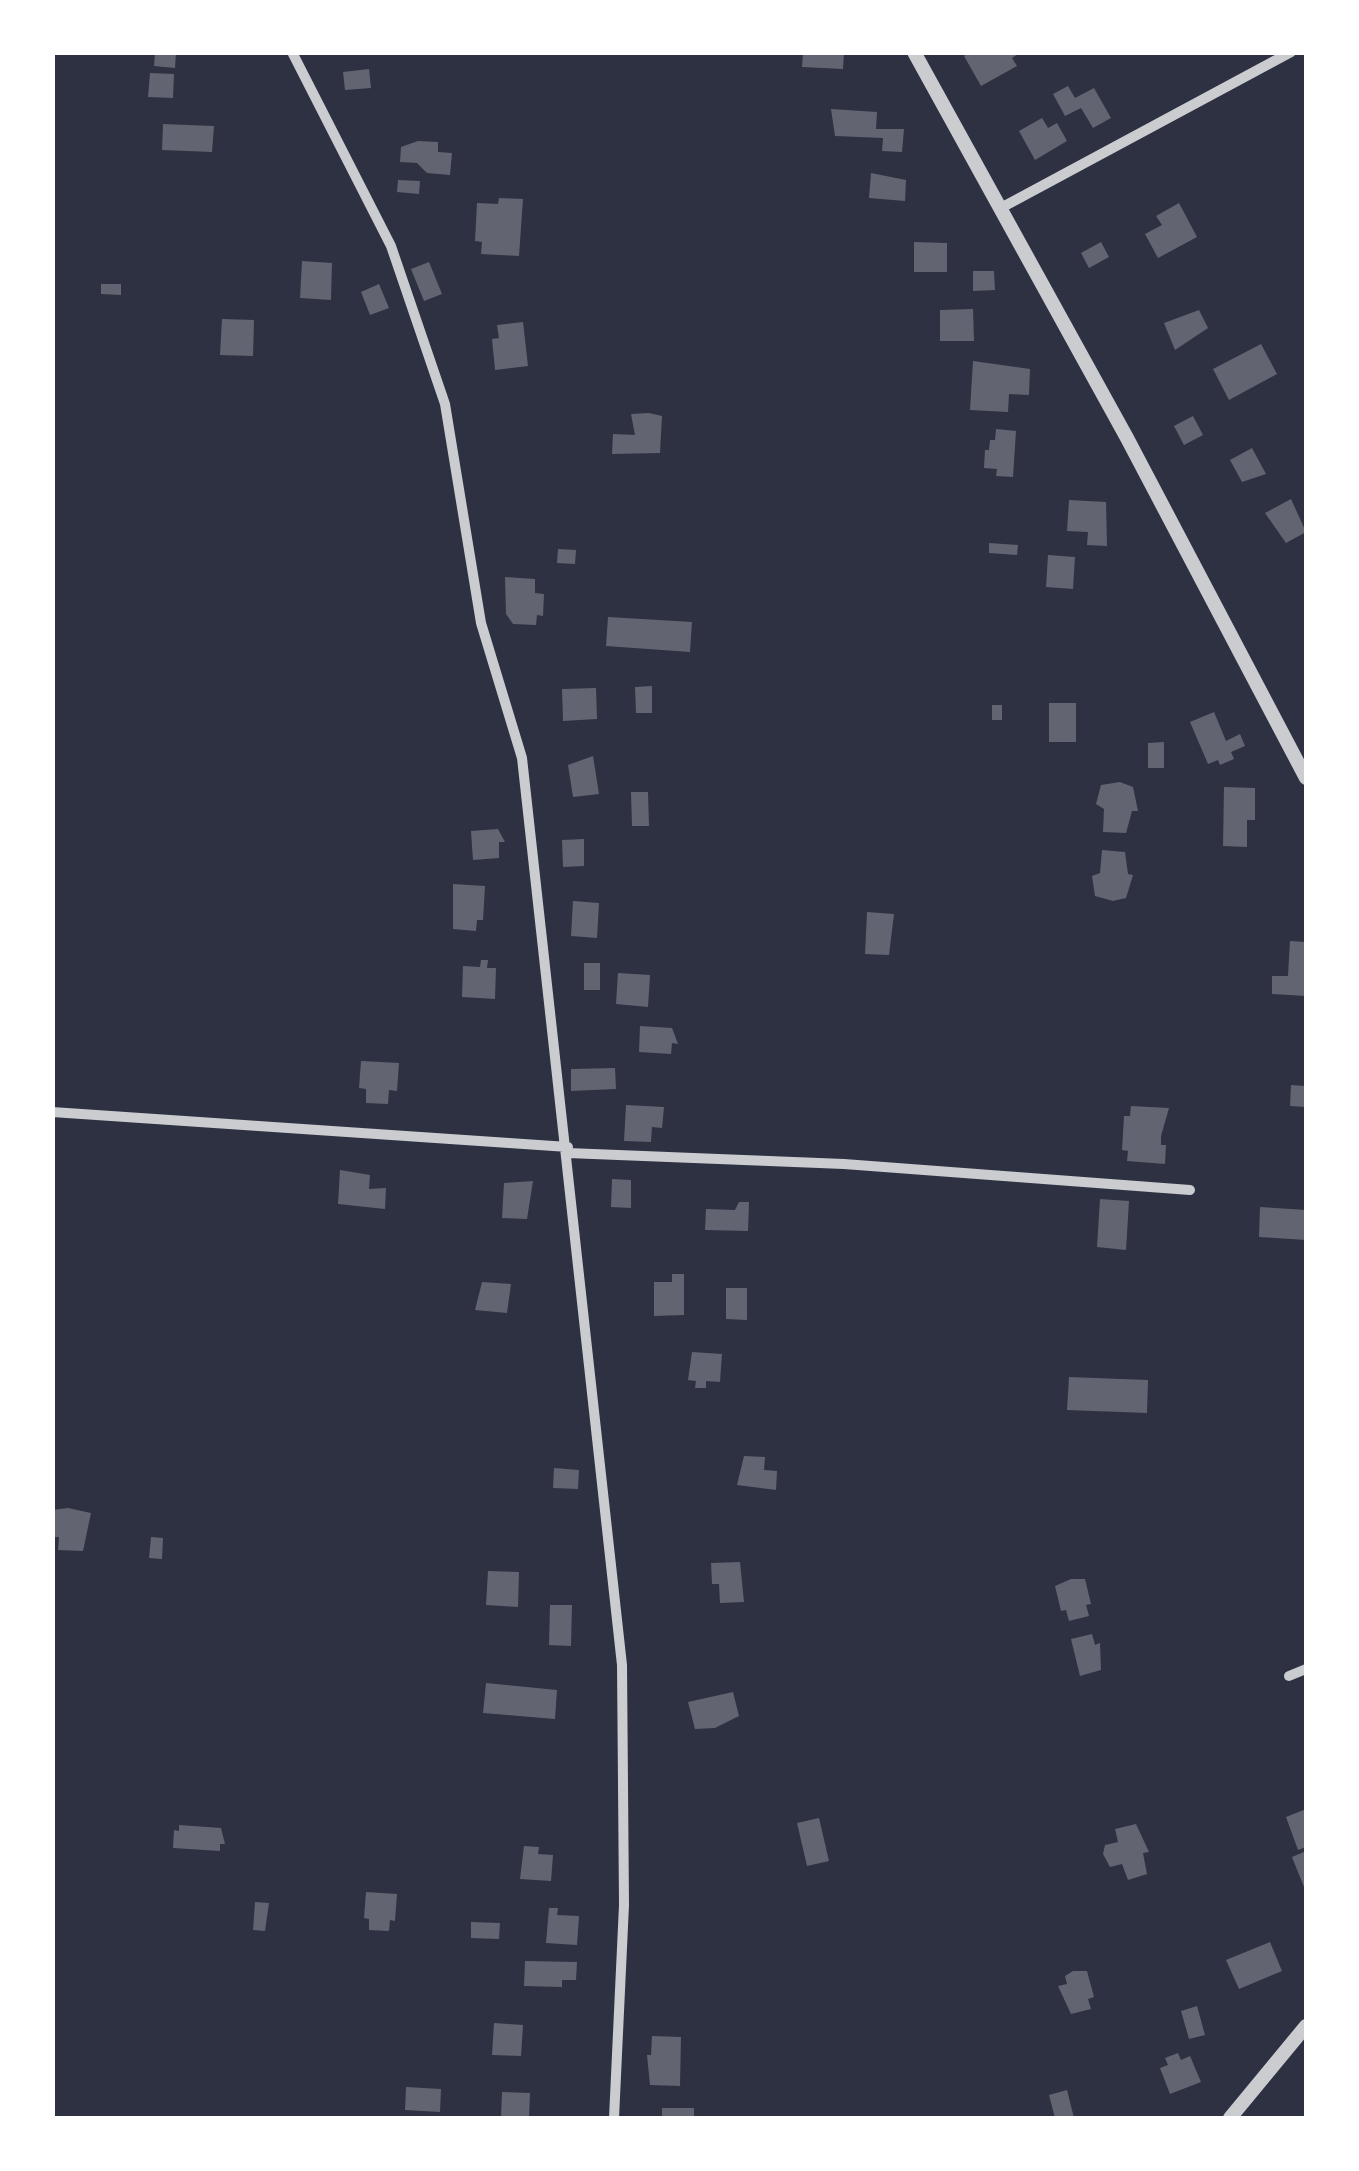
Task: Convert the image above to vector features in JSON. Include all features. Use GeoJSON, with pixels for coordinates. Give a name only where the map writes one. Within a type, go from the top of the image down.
{"type":"FeatureCollection","features":[{"type":"Feature","properties":{"kind":"street"},"geometry":{"type":"LineString","coordinates":[[292,52],[391,246],[445,404],[481,623],[522,758],[568,1150],[624,1709],[624,1905],[614,2118]]}},
{"type":"Feature","properties":{"kind":"street"},"geometry":{"type":"LineString","coordinates":[[914,52],[1306,778]]}},
{"type":"Feature","properties":{"kind":"street"},"geometry":{"type":"LineString","coordinates":[[999,208],[1291,52]]}},
{"type":"Feature","properties":{"kind":"street"},"geometry":{"type":"LineString","coordinates":[[52,1112],[1190,1190]]}},
{"type":"Feature","properties":{"kind":"street"},"geometry":{"type":"LineString","coordinates":[[1289,1676],[1306,1669]]}},
{"type":"Feature","properties":{"kind":"street"},"geometry":{"type":"LineString","coordinates":[[1230,2118],[1306,2026]]}},
{"type":"Feature","properties":{"kind":"building"},"geometry":{"type":"Polygon","coordinates":[[[155,52],[176,52],[175,68],[154,66],[155,52]]]}},
{"type":"Feature","properties":{"kind":"building"},"geometry":{"type":"Polygon","coordinates":[[[803,52],[844,52],[843,69],[802,67],[803,52]]]}},
{"type":"Feature","properties":{"kind":"building"},"geometry":{"type":"Polygon","coordinates":[[[970,52],[1021,52],[1012,58],[1017,66],[981,86],[964,56],[970,52]]]}},
{"type":"Feature","properties":{"kind":"building"},"geometry":{"type":"Polygon","coordinates":[[[369,69],[371,88],[345,90],[343,72],[369,69]]]}},
{"type":"Feature","properties":{"kind":"building"},"geometry":{"type":"Polygon","coordinates":[[[150,73],[174,74],[173,98],[148,97],[150,73]]]}},
{"type":"Feature","properties":{"kind":"building"},"geometry":{"type":"Polygon","coordinates":[[[1068,86],[1075,98],[1094,88],[1111,118],[1093,128],[1081,108],[1065,116],[1053,94],[1068,86]]]}},
{"type":"Feature","properties":{"kind":"building"},"geometry":{"type":"Polygon","coordinates":[[[831,109],[877,112],[876,129],[904,129],[902,152],[882,151],[883,138],[835,136],[831,109]]]}},
{"type":"Feature","properties":{"kind":"building"},"geometry":{"type":"Polygon","coordinates":[[[1042,118],[1048,128],[1057,123],[1067,141],[1035,160],[1019,131],[1042,118]]]}},
{"type":"Feature","properties":{"kind":"building"},"geometry":{"type":"Polygon","coordinates":[[[163,124],[214,126],[212,152],[162,150],[163,124]]]}},
{"type":"Feature","properties":{"kind":"building"},"geometry":{"type":"Polygon","coordinates":[[[418,141],[438,142],[438,152],[452,153],[450,175],[427,173],[417,163],[400,162],[401,147],[418,141]]]}},
{"type":"Feature","properties":{"kind":"building"},"geometry":{"type":"Polygon","coordinates":[[[871,173],[906,180],[905,201],[869,198],[871,173]]]}},
{"type":"Feature","properties":{"kind":"building"},"geometry":{"type":"Polygon","coordinates":[[[398,180],[420,181],[419,194],[397,192],[398,180]]]}},
{"type":"Feature","properties":{"kind":"building"},"geometry":{"type":"Polygon","coordinates":[[[499,198],[523,199],[519,256],[481,254],[482,242],[475,241],[477,203],[498,204],[499,198]]]}},
{"type":"Feature","properties":{"kind":"building"},"geometry":{"type":"Polygon","coordinates":[[[1179,203],[1197,237],[1158,258],[1145,234],[1162,225],[1156,216],[1179,203]]]}},
{"type":"Feature","properties":{"kind":"building"},"geometry":{"type":"Polygon","coordinates":[[[914,242],[947,243],[947,272],[914,272],[914,242]]]}},
{"type":"Feature","properties":{"kind":"building"},"geometry":{"type":"Polygon","coordinates":[[[1101,242],[1109,257],[1089,268],[1081,253],[1101,242]]]}},
{"type":"Feature","properties":{"kind":"building"},"geometry":{"type":"Polygon","coordinates":[[[302,261],[332,263],[331,300],[300,298],[302,261]]]}},
{"type":"Feature","properties":{"kind":"building"},"geometry":{"type":"Polygon","coordinates":[[[429,262],[442,294],[424,301],[411,269],[429,262]]]}},
{"type":"Feature","properties":{"kind":"building"},"geometry":{"type":"Polygon","coordinates":[[[973,271],[994,271],[995,290],[973,291],[973,271]]]}},
{"type":"Feature","properties":{"kind":"building"},"geometry":{"type":"Polygon","coordinates":[[[101,284],[121,284],[121,295],[101,294],[101,284]]]}},
{"type":"Feature","properties":{"kind":"building"},"geometry":{"type":"Polygon","coordinates":[[[379,284],[389,308],[370,315],[361,292],[379,284]]]}},
{"type":"Feature","properties":{"kind":"building"},"geometry":{"type":"Polygon","coordinates":[[[973,309],[974,341],[940,341],[940,310],[973,309]]]}},
{"type":"Feature","properties":{"kind":"building"},"geometry":{"type":"Polygon","coordinates":[[[1199,310],[1208,328],[1175,350],[1164,323],[1199,310]]]}},
{"type":"Feature","properties":{"kind":"building"},"geometry":{"type":"Polygon","coordinates":[[[222,319],[254,320],[253,356],[220,355],[222,319]]]}},
{"type":"Feature","properties":{"kind":"building"},"geometry":{"type":"Polygon","coordinates":[[[523,322],[528,366],[495,370],[492,339],[499,338],[497,325],[523,322]]]}},
{"type":"Feature","properties":{"kind":"building"},"geometry":{"type":"Polygon","coordinates":[[[1261,344],[1277,374],[1229,400],[1213,369],[1261,344]]]}},
{"type":"Feature","properties":{"kind":"building"},"geometry":{"type":"Polygon","coordinates":[[[973,361],[1030,369],[1029,395],[1009,394],[1008,412],[970,410],[973,361]]]}},
{"type":"Feature","properties":{"kind":"building"},"geometry":{"type":"Polygon","coordinates":[[[631,414],[662,416],[660,453],[612,454],[613,434],[635,435],[631,414]]]}},
{"type":"Feature","properties":{"kind":"building"},"geometry":{"type":"Polygon","coordinates":[[[1193,416],[1203,435],[1184,445],[1174,426],[1193,416]]]}},
{"type":"Feature","properties":{"kind":"building"},"geometry":{"type":"Polygon","coordinates":[[[996,429],[1016,431],[1013,477],[996,476],[997,469],[984,468],[985,450],[989,450],[990,440],[995,440],[996,429]]]}},
{"type":"Feature","properties":{"kind":"building"},"geometry":{"type":"Polygon","coordinates":[[[1252,448],[1266,474],[1242,482],[1230,460],[1252,448]]]}},
{"type":"Feature","properties":{"kind":"building"},"geometry":{"type":"Polygon","coordinates":[[[1291,499],[1306,532],[1286,543],[1265,513],[1291,499]]]}},
{"type":"Feature","properties":{"kind":"building"},"geometry":{"type":"Polygon","coordinates":[[[1069,500],[1106,502],[1107,546],[1087,545],[1088,532],[1067,531],[1069,500]]]}},
{"type":"Feature","properties":{"kind":"building"},"geometry":{"type":"Polygon","coordinates":[[[989,543],[1018,545],[1017,555],[989,553],[989,543]]]}},
{"type":"Feature","properties":{"kind":"building"},"geometry":{"type":"Polygon","coordinates":[[[558,549],[576,550],[575,564],[557,563],[558,549]]]}},
{"type":"Feature","properties":{"kind":"building"},"geometry":{"type":"Polygon","coordinates":[[[1048,555],[1075,557],[1073,589],[1046,587],[1048,555]]]}},
{"type":"Feature","properties":{"kind":"building"},"geometry":{"type":"Polygon","coordinates":[[[505,577],[535,579],[535,593],[544,594],[543,616],[537,615],[536,625],[513,624],[506,614],[505,577]]]}},
{"type":"Feature","properties":{"kind":"building"},"geometry":{"type":"Polygon","coordinates":[[[608,617],[692,622],[690,652],[606,646],[608,617]]]}},
{"type":"Feature","properties":{"kind":"building"},"geometry":{"type":"Polygon","coordinates":[[[652,686],[652,713],[636,713],[635,687],[652,686]]]}},
{"type":"Feature","properties":{"kind":"building"},"geometry":{"type":"Polygon","coordinates":[[[596,688],[597,719],[563,721],[562,689],[596,688]]]}},
{"type":"Feature","properties":{"kind":"building"},"geometry":{"type":"Polygon","coordinates":[[[1049,703],[1076,703],[1076,742],[1049,742],[1049,703]]]}},
{"type":"Feature","properties":{"kind":"building"},"geometry":{"type":"Polygon","coordinates":[[[992,705],[1002,705],[1002,720],[992,720],[992,705]]]}},
{"type":"Feature","properties":{"kind":"building"},"geometry":{"type":"Polygon","coordinates":[[[1214,712],[1226,741],[1240,734],[1245,746],[1231,752],[1234,759],[1220,765],[1218,760],[1208,764],[1190,722],[1214,712]]]}},
{"type":"Feature","properties":{"kind":"building"},"geometry":{"type":"Polygon","coordinates":[[[1164,742],[1164,768],[1148,768],[1148,743],[1164,742]]]}},
{"type":"Feature","properties":{"kind":"building"},"geometry":{"type":"Polygon","coordinates":[[[593,756],[599,794],[573,797],[568,765],[593,756]]]}},
{"type":"Feature","properties":{"kind":"building"},"geometry":{"type":"Polygon","coordinates":[[[1120,782],[1133,787],[1138,811],[1132,811],[1126,833],[1103,832],[1104,809],[1096,804],[1101,785],[1120,782]]]}},
{"type":"Feature","properties":{"kind":"building"},"geometry":{"type":"Polygon","coordinates":[[[1224,787],[1255,788],[1255,820],[1247,820],[1247,847],[1223,846],[1224,787]]]}},
{"type":"Feature","properties":{"kind":"building"},"geometry":{"type":"Polygon","coordinates":[[[631,792],[648,792],[649,826],[632,826],[631,792]]]}},
{"type":"Feature","properties":{"kind":"building"},"geometry":{"type":"Polygon","coordinates":[[[498,829],[505,842],[499,842],[499,858],[473,860],[471,831],[498,829]]]}},
{"type":"Feature","properties":{"kind":"building"},"geometry":{"type":"Polygon","coordinates":[[[584,839],[584,866],[563,867],[562,840],[584,839]]]}},
{"type":"Feature","properties":{"kind":"building"},"geometry":{"type":"Polygon","coordinates":[[[1102,850],[1125,852],[1128,874],[1133,875],[1126,898],[1113,901],[1095,896],[1092,876],[1100,873],[1102,850]]]}},
{"type":"Feature","properties":{"kind":"building"},"geometry":{"type":"Polygon","coordinates":[[[453,884],[485,886],[483,920],[477,920],[476,931],[453,929],[453,884]]]}},
{"type":"Feature","properties":{"kind":"building"},"geometry":{"type":"Polygon","coordinates":[[[573,901],[599,903],[597,938],[571,936],[573,901]]]}},
{"type":"Feature","properties":{"kind":"building"},"geometry":{"type":"Polygon","coordinates":[[[867,912],[894,914],[889,955],[865,954],[867,912]]]}},
{"type":"Feature","properties":{"kind":"building"},"geometry":{"type":"Polygon","coordinates":[[[1290,941],[1306,942],[1306,996],[1272,994],[1272,976],[1288,976],[1290,941]]]}},
{"type":"Feature","properties":{"kind":"building"},"geometry":{"type":"Polygon","coordinates":[[[481,960],[488,960],[487,968],[496,968],[495,999],[462,997],[463,966],[480,967],[481,960]]]}},
{"type":"Feature","properties":{"kind":"building"},"geometry":{"type":"Polygon","coordinates":[[[584,963],[600,963],[600,990],[584,990],[584,963]]]}},
{"type":"Feature","properties":{"kind":"building"},"geometry":{"type":"Polygon","coordinates":[[[618,973],[650,975],[648,1007],[616,1004],[618,973]]]}},
{"type":"Feature","properties":{"kind":"building"},"geometry":{"type":"Polygon","coordinates":[[[640,1026],[672,1028],[678,1044],[672,1043],[671,1054],[639,1052],[640,1026]]]}},
{"type":"Feature","properties":{"kind":"building"},"geometry":{"type":"Polygon","coordinates":[[[361,1061],[399,1063],[397,1091],[389,1090],[388,1104],[366,1103],[366,1089],[359,1088],[361,1061]]]}},
{"type":"Feature","properties":{"kind":"building"},"geometry":{"type":"Polygon","coordinates":[[[615,1068],[616,1089],[571,1091],[571,1069],[615,1068]]]}},
{"type":"Feature","properties":{"kind":"building"},"geometry":{"type":"Polygon","coordinates":[[[1291,1085],[1306,1086],[1306,1107],[1290,1106],[1291,1085]]]}},
{"type":"Feature","properties":{"kind":"building"},"geometry":{"type":"Polygon","coordinates":[[[626,1105],[664,1107],[662,1128],[652,1127],[651,1142],[624,1141],[626,1105]]]}},
{"type":"Feature","properties":{"kind":"building"},"geometry":{"type":"Polygon","coordinates":[[[1131,1106],[1169,1108],[1161,1136],[1161,1145],[1166,1145],[1165,1164],[1127,1161],[1128,1151],[1122,1150],[1124,1116],[1130,1116],[1131,1106]]]}},
{"type":"Feature","properties":{"kind":"building"},"geometry":{"type":"Polygon","coordinates":[[[340,1170],[370,1175],[369,1189],[386,1188],[385,1209],[338,1204],[340,1170]]]}},
{"type":"Feature","properties":{"kind":"building"},"geometry":{"type":"Polygon","coordinates":[[[612,1179],[631,1180],[631,1208],[611,1207],[612,1179]]]}},
{"type":"Feature","properties":{"kind":"building"},"geometry":{"type":"Polygon","coordinates":[[[533,1181],[527,1219],[502,1218],[504,1183],[533,1181]]]}},
{"type":"Feature","properties":{"kind":"building"},"geometry":{"type":"Polygon","coordinates":[[[1100,1199],[1129,1201],[1126,1250],[1097,1247],[1100,1199]]]}},
{"type":"Feature","properties":{"kind":"building"},"geometry":{"type":"Polygon","coordinates":[[[739,1202],[749,1202],[748,1231],[705,1230],[706,1209],[735,1210],[739,1202]]]}},
{"type":"Feature","properties":{"kind":"building"},"geometry":{"type":"Polygon","coordinates":[[[1260,1207],[1306,1210],[1306,1240],[1259,1237],[1260,1207]]]}},
{"type":"Feature","properties":{"kind":"building"},"geometry":{"type":"Polygon","coordinates":[[[672,1274],[684,1274],[684,1315],[654,1316],[654,1282],[672,1282],[672,1274]]]}},
{"type":"Feature","properties":{"kind":"building"},"geometry":{"type":"Polygon","coordinates":[[[482,1282],[511,1284],[507,1313],[475,1310],[482,1282]]]}},
{"type":"Feature","properties":{"kind":"building"},"geometry":{"type":"Polygon","coordinates":[[[726,1288],[747,1288],[747,1320],[726,1319],[726,1288]]]}},
{"type":"Feature","properties":{"kind":"building"},"geometry":{"type":"Polygon","coordinates":[[[692,1352],[722,1354],[720,1382],[706,1381],[706,1388],[695,1388],[696,1381],[688,1380],[692,1352]]]}},
{"type":"Feature","properties":{"kind":"building"},"geometry":{"type":"Polygon","coordinates":[[[1069,1377],[1148,1380],[1147,1413],[1067,1410],[1069,1377]]]}},
{"type":"Feature","properties":{"kind":"building"},"geometry":{"type":"Polygon","coordinates":[[[744,1456],[765,1457],[764,1470],[777,1471],[776,1490],[737,1485],[744,1456]]]}},
{"type":"Feature","properties":{"kind":"building"},"geometry":{"type":"Polygon","coordinates":[[[554,1468],[579,1470],[578,1489],[553,1488],[554,1468]]]}},
{"type":"Feature","properties":{"kind":"building"},"geometry":{"type":"Polygon","coordinates":[[[68,1508],[91,1513],[83,1551],[58,1550],[59,1537],[52,1537],[52,1510],[68,1508]]]}},
{"type":"Feature","properties":{"kind":"building"},"geometry":{"type":"Polygon","coordinates":[[[151,1537],[163,1538],[162,1559],[149,1558],[151,1537]]]}},
{"type":"Feature","properties":{"kind":"building"},"geometry":{"type":"Polygon","coordinates":[[[740,1562],[744,1602],[720,1603],[719,1584],[712,1584],[711,1563],[740,1562]]]}},
{"type":"Feature","properties":{"kind":"building"},"geometry":{"type":"Polygon","coordinates":[[[488,1571],[519,1572],[518,1607],[486,1605],[488,1571]]]}},
{"type":"Feature","properties":{"kind":"building"},"geometry":{"type":"Polygon","coordinates":[[[1071,1579],[1085,1579],[1091,1604],[1086,1605],[1089,1616],[1069,1621],[1066,1610],[1061,1611],[1055,1586],[1071,1579]]]}},
{"type":"Feature","properties":{"kind":"building"},"geometry":{"type":"Polygon","coordinates":[[[550,1605],[572,1605],[571,1646],[549,1645],[550,1605]]]}},
{"type":"Feature","properties":{"kind":"building"},"geometry":{"type":"Polygon","coordinates":[[[1092,1634],[1095,1645],[1100,1643],[1101,1670],[1080,1676],[1071,1639],[1092,1634]]]}},
{"type":"Feature","properties":{"kind":"building"},"geometry":{"type":"Polygon","coordinates":[[[486,1683],[557,1690],[555,1719],[483,1713],[486,1683]]]}},
{"type":"Feature","properties":{"kind":"building"},"geometry":{"type":"Polygon","coordinates":[[[733,1692],[739,1716],[715,1728],[695,1729],[688,1702],[733,1692]]]}},
{"type":"Feature","properties":{"kind":"building"},"geometry":{"type":"Polygon","coordinates":[[[1306,1809],[1306,1847],[1298,1850],[1286,1817],[1306,1809]]]}},
{"type":"Feature","properties":{"kind":"building"},"geometry":{"type":"Polygon","coordinates":[[[819,1818],[829,1861],[807,1866],[797,1823],[819,1818]]]}},
{"type":"Feature","properties":{"kind":"building"},"geometry":{"type":"Polygon","coordinates":[[[1136,1824],[1149,1852],[1143,1853],[1147,1874],[1128,1880],[1122,1864],[1110,1867],[1103,1854],[1105,1845],[1118,1842],[1115,1829],[1136,1824]]]}},
{"type":"Feature","properties":{"kind":"building"},"geometry":{"type":"Polygon","coordinates":[[[179,1825],[221,1828],[225,1844],[220,1844],[220,1851],[173,1848],[174,1830],[179,1831],[179,1825]]]}},
{"type":"Feature","properties":{"kind":"building"},"geometry":{"type":"Polygon","coordinates":[[[524,1846],[539,1847],[538,1854],[553,1855],[551,1881],[520,1879],[524,1846]]]}},
{"type":"Feature","properties":{"kind":"building"},"geometry":{"type":"Polygon","coordinates":[[[1306,1851],[1306,1892],[1292,1857],[1306,1851]]]}},
{"type":"Feature","properties":{"kind":"building"},"geometry":{"type":"Polygon","coordinates":[[[366,1892],[397,1894],[395,1921],[390,1920],[389,1931],[369,1930],[369,1919],[364,1918],[366,1892]]]}},
{"type":"Feature","properties":{"kind":"building"},"geometry":{"type":"Polygon","coordinates":[[[255,1902],[269,1903],[265,1931],[253,1930],[255,1902]]]}},
{"type":"Feature","properties":{"kind":"building"},"geometry":{"type":"Polygon","coordinates":[[[549,1908],[558,1908],[557,1915],[579,1916],[577,1945],[546,1943],[549,1908]]]}},
{"type":"Feature","properties":{"kind":"building"},"geometry":{"type":"Polygon","coordinates":[[[471,1922],[500,1923],[499,1939],[471,1938],[471,1922]]]}},
{"type":"Feature","properties":{"kind":"building"},"geometry":{"type":"Polygon","coordinates":[[[1270,1942],[1282,1971],[1239,1989],[1226,1960],[1270,1942]]]}},
{"type":"Feature","properties":{"kind":"building"},"geometry":{"type":"Polygon","coordinates":[[[525,1961],[577,1962],[576,1980],[562,1980],[562,1987],[524,1986],[525,1961]]]}},
{"type":"Feature","properties":{"kind":"building"},"geometry":{"type":"Polygon","coordinates":[[[1073,1971],[1087,1971],[1094,1997],[1088,1999],[1091,2009],[1071,2014],[1058,1986],[1067,1984],[1065,1976],[1073,1971]]]}},
{"type":"Feature","properties":{"kind":"building"},"geometry":{"type":"Polygon","coordinates":[[[1197,2006],[1205,2035],[1189,2039],[1181,2011],[1197,2006]]]}},
{"type":"Feature","properties":{"kind":"building"},"geometry":{"type":"Polygon","coordinates":[[[494,2023],[523,2025],[521,2056],[492,2055],[494,2023]]]}},
{"type":"Feature","properties":{"kind":"building"},"geometry":{"type":"Polygon","coordinates":[[[652,2036],[681,2037],[680,2086],[650,2085],[647,2055],[651,2055],[652,2036]]]}},
{"type":"Feature","properties":{"kind":"building"},"geometry":{"type":"Polygon","coordinates":[[[1178,2053],[1181,2060],[1190,2056],[1201,2082],[1170,2094],[1160,2068],[1168,2065],[1165,2058],[1178,2053]]]}},
{"type":"Feature","properties":{"kind":"building"},"geometry":{"type":"Polygon","coordinates":[[[406,2087],[441,2089],[440,2112],[405,2110],[406,2087]]]}},
{"type":"Feature","properties":{"kind":"building"},"geometry":{"type":"Polygon","coordinates":[[[1067,2090],[1074,2118],[1055,2118],[1049,2095],[1067,2090]]]}},
{"type":"Feature","properties":{"kind":"building"},"geometry":{"type":"Polygon","coordinates":[[[502,2092],[530,2093],[529,2118],[501,2118],[502,2092]]]}},
{"type":"Feature","properties":{"kind":"building"},"geometry":{"type":"Polygon","coordinates":[[[662,2108],[694,2108],[694,2118],[662,2118],[662,2108]]]}}]}
